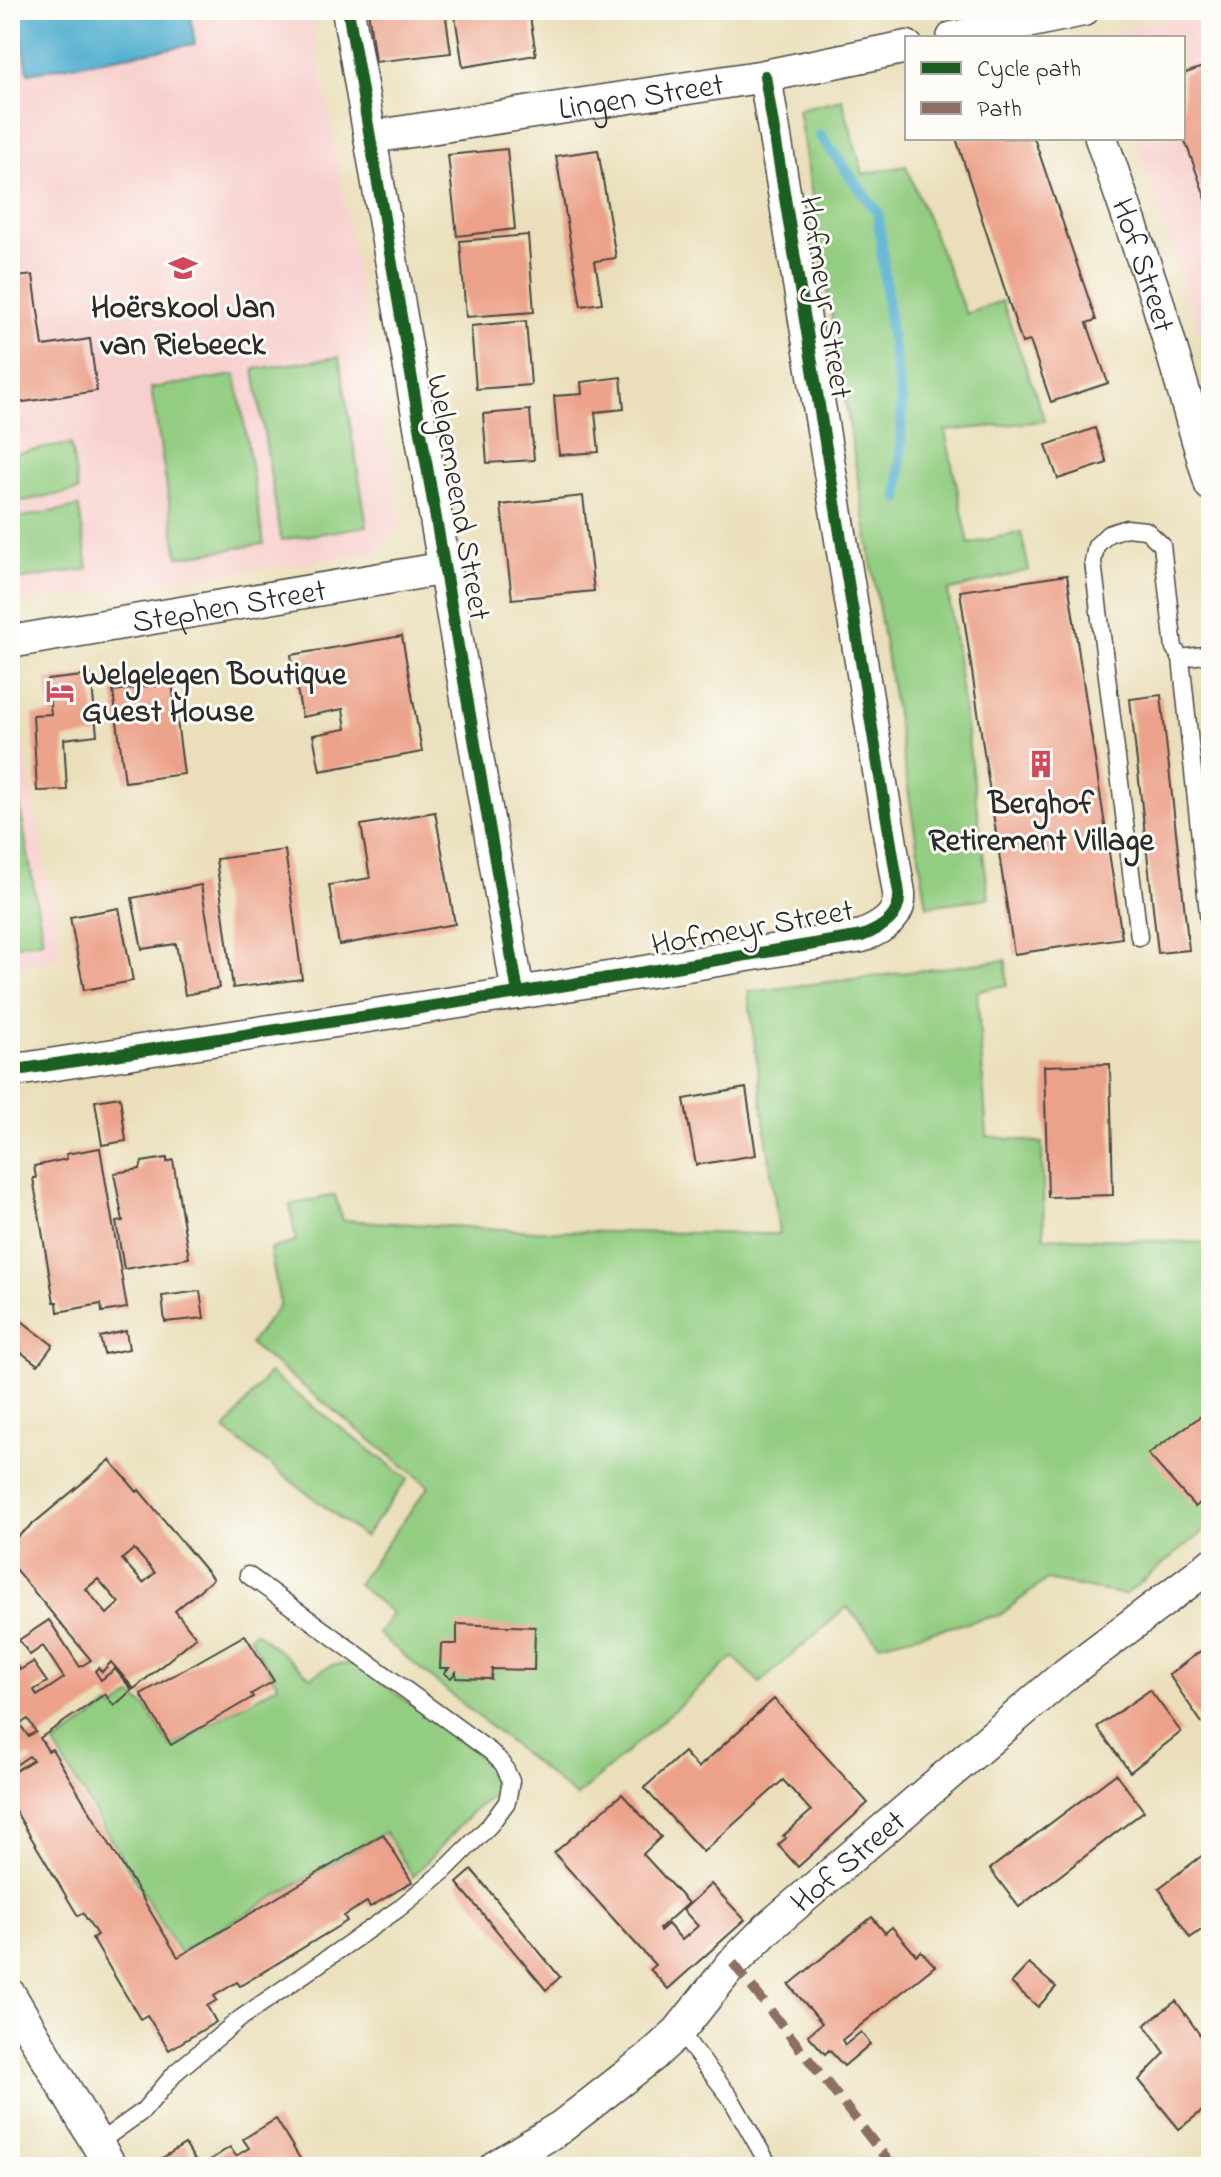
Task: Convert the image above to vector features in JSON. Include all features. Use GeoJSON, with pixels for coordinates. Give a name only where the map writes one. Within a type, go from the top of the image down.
{"type":"FeatureCollection","features":[{"type":"Feature","properties":{"kind":"street","name":"Welgemeend Street"},"geometry":{"type":"LineString","coordinates":[[348,10],[518,993]]}},
{"type":"Feature","properties":{"kind":"street"},"geometry":{"type":"LineString","coordinates":[[965,36],[1066,19]]}},
{"type":"Feature","properties":{"kind":"street","name":"Lingen Street"},"geometry":{"type":"LineString","coordinates":[[372,137],[765,76],[905,47]]}},
{"type":"Feature","properties":{"kind":"street","name":"Hofmeyr Street"},"geometry":{"type":"LineString","coordinates":[[10,1071],[518,993],[862,936],[890,920],[900,902],[765,76]]}},
{"type":"Feature","properties":{"kind":"street","name":"Hof Street"},"geometry":{"type":"LineString","coordinates":[[1102,140],[1157,300],[1211,485]]}},
{"type":"Feature","properties":{"kind":"street","name":"Stephen Street"},"geometry":{"type":"LineString","coordinates":[[10,642],[446,568]]}},
{"type":"Feature","properties":{"kind":"street","name":"Hof Street"},"geometry":{"type":"LineString","coordinates":[[495,2167],[561,2127],[652,2056],[679,2031],[733,1963],[769,1927],[1066,1674],[1211,1565]]}},
{"type":"Feature","properties":{"kind":"street"},"geometry":{"type":"LineString","coordinates":[[10,1995],[106,2160]]}},
{"type":"Feature","properties":{"kind":"lane"},"geometry":{"type":"LineString","coordinates":[[1139,937],[1093,562],[1096,546],[1108,534],[1126,528],[1146,530],[1162,545],[1174,648],[1181,658],[1209,923]]}},
{"type":"Feature","properties":{"kind":"lane"},"geometry":{"type":"LineString","coordinates":[[1181,658],[1211,654]]}},
{"type":"Feature","properties":{"kind":"lane"},"geometry":{"type":"LineString","coordinates":[[106,2160],[177,2071],[241,2018],[397,1910],[444,1871],[490,1825],[507,1802],[511,1781],[503,1764],[491,1752],[248,1575]]}},
{"type":"Feature","properties":{"kind":"lane"},"geometry":{"type":"LineString","coordinates":[[679,2031],[730,2097],[770,2167]]}},
{"type":"Feature","properties":{"kind":"shaded area","name":"Hoërskool Jan van Riebeeck"},"geometry":{"type":"Polygon","coordinates":[[[10,10],[311,10],[401,526],[374,554],[10,603],[10,10]]]}},
{"type":"Feature","properties":{"kind":"shaded area"},"geometry":{"type":"Polygon","coordinates":[[[1195,10],[1211,10],[1211,370],[1136,140],[1185,140],[1185,36],[1101,36],[1195,10]]]}},
{"type":"Feature","properties":{"kind":"shaded area"},"geometry":{"type":"Polygon","coordinates":[[[10,670],[62,959],[10,968],[10,670]]]}},
{"type":"Feature","properties":{"kind":"green space"},"geometry":{"type":"Polygon","coordinates":[[[842,99],[863,174],[906,166],[966,314],[1002,301],[1045,421],[945,431],[969,544],[1021,532],[1029,570],[948,591],[989,898],[927,906],[798,109],[842,99]]]}},
{"type":"Feature","properties":{"kind":"green space"},"geometry":{"type":"Polygon","coordinates":[[[339,357],[367,526],[281,540],[254,369],[339,357]]]}},
{"type":"Feature","properties":{"kind":"green space"},"geometry":{"type":"Polygon","coordinates":[[[236,375],[264,544],[178,557],[151,388],[236,375]]]}},
{"type":"Feature","properties":{"kind":"green space"},"geometry":{"type":"Polygon","coordinates":[[[71,444],[78,491],[10,503],[10,454],[71,444]]]}},
{"type":"Feature","properties":{"kind":"green space"},"geometry":{"type":"Polygon","coordinates":[[[79,507],[88,569],[10,581],[10,519],[79,507]]]}},
{"type":"Feature","properties":{"kind":"green space"},"geometry":{"type":"Polygon","coordinates":[[[10,768],[13,768],[43,940],[10,946],[10,768]]]}},
{"type":"Feature","properties":{"kind":"green space"},"geometry":{"type":"Polygon","coordinates":[[[1006,960],[1007,985],[977,991],[987,1136],[1042,1143],[1044,1237],[1211,1243],[1211,1525],[1125,1595],[1046,1580],[1000,1615],[879,1644],[847,1607],[760,1683],[734,1657],[576,1797],[378,1634],[392,1613],[357,1584],[429,1486],[250,1344],[280,1304],[270,1249],[296,1242],[290,1205],[335,1195],[342,1220],[535,1231],[779,1234],[748,992],[1006,960]]]}},
{"type":"Feature","properties":{"kind":"green space"},"geometry":{"type":"Polygon","coordinates":[[[269,1373],[408,1479],[364,1537],[225,1430],[269,1373]]]}},
{"type":"Feature","properties":{"kind":"green space"},"geometry":{"type":"Polygon","coordinates":[[[256,1632],[311,1677],[331,1665],[356,1664],[485,1759],[495,1775],[495,1794],[472,1812],[413,1877],[385,1832],[179,1953],[54,1745],[110,1705],[114,1709],[132,1695],[146,1707],[171,1747],[278,1685],[249,1636],[256,1632]]]}},
{"type":"Feature","properties":{"kind":"water"},"geometry":{"type":"Polygon","coordinates":[[[17,10],[190,10],[195,44],[28,73],[17,10]]]}},
{"type":"Feature","properties":{"kind":"building"},"geometry":{"type":"Polygon","coordinates":[[[368,10],[445,10],[451,53],[375,62],[368,10]]]}},
{"type":"Feature","properties":{"kind":"building"},"geometry":{"type":"Polygon","coordinates":[[[454,10],[529,10],[536,55],[463,67],[454,10]]]}},
{"type":"Feature","properties":{"kind":"building"},"geometry":{"type":"Polygon","coordinates":[[[581,10],[656,10],[656,12],[582,20],[581,10]]]}},
{"type":"Feature","properties":{"kind":"building"},"geometry":{"type":"Polygon","coordinates":[[[1211,64],[1211,213],[1185,140],[1185,73],[1211,64]]]}},
{"type":"Feature","properties":{"kind":"building"},"geometry":{"type":"Polygon","coordinates":[[[957,140],[1035,140],[1096,320],[1087,323],[1108,383],[1051,402],[1030,341],[1022,343],[957,140]]]}},
{"type":"Feature","properties":{"kind":"building"},"geometry":{"type":"Polygon","coordinates":[[[507,149],[515,229],[457,236],[448,155],[507,149]]]}},
{"type":"Feature","properties":{"kind":"building"},"geometry":{"type":"Polygon","coordinates":[[[598,150],[616,258],[595,261],[602,303],[581,306],[556,156],[598,150]]]}},
{"type":"Feature","properties":{"kind":"building"},"geometry":{"type":"Polygon","coordinates":[[[528,235],[534,312],[466,317],[460,241],[528,235]]]}},
{"type":"Feature","properties":{"kind":"building"},"geometry":{"type":"Polygon","coordinates":[[[33,275],[43,346],[90,339],[97,391],[10,404],[10,278],[33,275]]]}},
{"type":"Feature","properties":{"kind":"building"},"geometry":{"type":"Polygon","coordinates":[[[526,321],[531,385],[476,389],[471,326],[526,321]]]}},
{"type":"Feature","properties":{"kind":"building"},"geometry":{"type":"Polygon","coordinates":[[[621,377],[624,409],[595,412],[599,452],[559,455],[554,396],[582,394],[581,382],[621,377]]]}},
{"type":"Feature","properties":{"kind":"building"},"geometry":{"type":"Polygon","coordinates":[[[530,410],[534,460],[487,463],[483,414],[530,410]]]}},
{"type":"Feature","properties":{"kind":"building"},"geometry":{"type":"Polygon","coordinates":[[[1095,428],[1107,463],[1058,479],[1046,445],[1095,428]]]}},
{"type":"Feature","properties":{"kind":"building"},"geometry":{"type":"Polygon","coordinates":[[[583,496],[594,591],[512,599],[501,505],[583,496]]]}},
{"type":"Feature","properties":{"kind":"building","name":"Berghof Retirement Village"},"geometry":{"type":"Polygon","coordinates":[[[1067,575],[1122,938],[1014,954],[960,591],[1067,575]]]}},
{"type":"Feature","properties":{"kind":"building"},"geometry":{"type":"Polygon","coordinates":[[[402,636],[422,752],[320,771],[313,735],[346,729],[343,709],[302,717],[291,655],[402,636]]]}},
{"type":"Feature","properties":{"kind":"building"},"geometry":{"type":"Polygon","coordinates":[[[91,675],[97,735],[64,739],[67,790],[37,791],[33,715],[51,714],[47,680],[91,675]]]}},
{"type":"Feature","properties":{"kind":"building"},"geometry":{"type":"Polygon","coordinates":[[[172,683],[184,774],[125,782],[113,691],[172,683]]]}},
{"type":"Feature","properties":{"kind":"building"},"geometry":{"type":"Polygon","coordinates":[[[1161,695],[1189,950],[1158,953],[1130,699],[1161,695]]]}},
{"type":"Feature","properties":{"kind":"building"},"geometry":{"type":"Polygon","coordinates":[[[435,812],[455,924],[339,945],[329,885],[370,878],[361,825],[435,812]]]}},
{"type":"Feature","properties":{"kind":"building"},"geometry":{"type":"Polygon","coordinates":[[[285,850],[302,979],[233,988],[216,859],[285,850]]]}},
{"type":"Feature","properties":{"kind":"building"},"geometry":{"type":"Polygon","coordinates":[[[201,885],[219,988],[185,995],[176,944],[142,949],[132,898],[201,885]]]}},
{"type":"Feature","properties":{"kind":"building"},"geometry":{"type":"Polygon","coordinates":[[[119,908],[133,981],[84,990],[70,917],[119,908]]]}},
{"type":"Feature","properties":{"kind":"building"},"geometry":{"type":"Polygon","coordinates":[[[1110,1064],[1113,1195],[1048,1197],[1044,1066],[1110,1064]]]}},
{"type":"Feature","properties":{"kind":"building"},"geometry":{"type":"Polygon","coordinates":[[[746,1088],[756,1155],[696,1165],[684,1099],[746,1088]]]}},
{"type":"Feature","properties":{"kind":"building"},"geometry":{"type":"Polygon","coordinates":[[[120,1097],[126,1141],[102,1145],[95,1101],[120,1097]]]}},
{"type":"Feature","properties":{"kind":"building"},"geometry":{"type":"Polygon","coordinates":[[[100,1148],[127,1308],[102,1312],[101,1304],[58,1312],[33,1178],[36,1178],[34,1166],[67,1159],[66,1154],[100,1148]]]}},
{"type":"Feature","properties":{"kind":"building"},"geometry":{"type":"Polygon","coordinates":[[[167,1158],[167,1162],[173,1160],[189,1258],[124,1269],[116,1222],[123,1221],[114,1173],[140,1169],[142,1162],[167,1158]]]}},
{"type":"Feature","properties":{"kind":"building"},"geometry":{"type":"Polygon","coordinates":[[[200,1291],[204,1318],[165,1322],[162,1296],[200,1291]]]}},
{"type":"Feature","properties":{"kind":"building"},"geometry":{"type":"Polygon","coordinates":[[[10,1312],[53,1345],[38,1365],[10,1344],[10,1312]]]}},
{"type":"Feature","properties":{"kind":"building"},"geometry":{"type":"Polygon","coordinates":[[[126,1331],[129,1349],[104,1354],[100,1337],[126,1331]]]}},
{"type":"Feature","properties":{"kind":"building"},"geometry":{"type":"Polygon","coordinates":[[[1211,1409],[1211,1494],[1195,1507],[1148,1454],[1211,1409]]]}},
{"type":"Feature","properties":{"kind":"building"},"geometry":{"type":"Polygon","coordinates":[[[110,1460],[213,1579],[175,1611],[196,1637],[134,1689],[111,1662],[102,1672],[98,1668],[95,1671],[101,1680],[115,1669],[132,1690],[114,1706],[105,1694],[40,1738],[48,1751],[52,1749],[178,1957],[383,1834],[412,1882],[370,1907],[367,1902],[344,1916],[347,1921],[240,1986],[237,1982],[214,1996],[217,2000],[207,2006],[216,2022],[169,2050],[147,2015],[140,2019],[92,1938],[97,1935],[83,1913],[78,1916],[10,1802],[10,1774],[33,1760],[29,1756],[10,1769],[10,1655],[20,1670],[33,1662],[47,1682],[34,1690],[37,1696],[64,1678],[43,1646],[30,1655],[19,1640],[49,1620],[80,1667],[91,1660],[10,1563],[10,1543],[110,1460]],[[134,1549],[122,1559],[143,1583],[155,1573],[134,1549]],[[98,1579],[86,1589],[107,1614],[119,1603],[98,1579]],[[28,1719],[20,1724],[28,1736],[36,1732],[28,1719]]]}},
{"type":"Feature","properties":{"kind":"building"},"geometry":{"type":"Polygon","coordinates":[[[457,1624],[535,1627],[534,1670],[492,1669],[491,1679],[456,1678],[456,1672],[451,1678],[444,1673],[449,1668],[440,1668],[441,1644],[457,1644],[457,1624]]]}},
{"type":"Feature","properties":{"kind":"building"},"geometry":{"type":"Polygon","coordinates":[[[245,1635],[274,1681],[251,1694],[253,1697],[171,1745],[141,1694],[245,1635]]]}},
{"type":"Feature","properties":{"kind":"building"},"geometry":{"type":"Polygon","coordinates":[[[1211,1643],[1211,1736],[1169,1675],[1211,1643]]]}},
{"type":"Feature","properties":{"kind":"building"},"geometry":{"type":"Polygon","coordinates":[[[1150,1690],[1181,1732],[1130,1772],[1097,1727],[1150,1690]]]}},
{"type":"Feature","properties":{"kind":"building"},"geometry":{"type":"Polygon","coordinates":[[[774,1699],[868,1803],[798,1867],[778,1845],[786,1838],[783,1836],[811,1811],[783,1780],[703,1852],[644,1788],[684,1752],[698,1768],[774,1699]]]}},
{"type":"Feature","properties":{"kind":"building"},"geometry":{"type":"Polygon","coordinates":[[[1116,1774],[1144,1811],[1019,1907],[990,1869],[1116,1774]]]}},
{"type":"Feature","properties":{"kind":"building"},"geometry":{"type":"Polygon","coordinates":[[[622,1794],[661,1837],[643,1854],[688,1903],[660,1931],[668,1924],[682,1940],[698,1926],[683,1910],[711,1884],[745,1920],[668,1989],[650,1969],[655,1965],[554,1853],[622,1794]]]}},
{"type":"Feature","properties":{"kind":"building"},"geometry":{"type":"Polygon","coordinates":[[[1211,1849],[1211,1923],[1190,1938],[1159,1888],[1211,1849]]]}},
{"type":"Feature","properties":{"kind":"building"},"geometry":{"type":"Polygon","coordinates":[[[472,1870],[560,1977],[546,1990],[457,1883],[472,1870]]]}},
{"type":"Feature","properties":{"kind":"building"},"geometry":{"type":"Polygon","coordinates":[[[872,1917],[885,1933],[892,1927],[916,1955],[921,1951],[935,1966],[842,2040],[845,2045],[861,2032],[870,2044],[844,2066],[829,2050],[825,2054],[808,2035],[822,2023],[789,1985],[872,1917]]]}},
{"type":"Feature","properties":{"kind":"building"},"geometry":{"type":"Polygon","coordinates":[[[1029,1964],[1056,1987],[1038,2007],[1011,1983],[1029,1964]]]}},
{"type":"Feature","properties":{"kind":"building"},"geometry":{"type":"Polygon","coordinates":[[[1176,2001],[1200,2035],[1211,2029],[1211,2104],[1179,2129],[1139,2080],[1165,2053],[1145,2025],[1176,2001]]]}},
{"type":"Feature","properties":{"kind":"building"},"geometry":{"type":"Polygon","coordinates":[[[276,2119],[305,2167],[199,2167],[230,2147],[236,2156],[249,2148],[243,2139],[276,2119]]]}},
{"type":"Feature","properties":{"kind":"building"},"geometry":{"type":"Polygon","coordinates":[[[185,2144],[199,2167],[148,2167],[185,2144]]]}},
{"type":"Feature","properties":{"kind":"waterway"},"geometry":{"type":"LineString","coordinates":[[820,135],[878,213],[891,338]]}},
{"type":"Feature","properties":{"kind":"waterway"},"geometry":{"type":"LineString","coordinates":[[893,347],[902,403],[899,498]]}},
{"type":"Feature","properties":{"kind":"marked path"},"geometry":{"type":"LineString","coordinates":[[733,1963],[893,2167]]}},
{"type":"Feature","properties":{"kind":"cycle path"},"geometry":{"type":"LineString","coordinates":[[348,10],[518,993]]}},
{"type":"Feature","properties":{"kind":"cycle path"},"geometry":{"type":"LineString","coordinates":[[10,1071],[518,993],[862,936],[883,925],[893,915],[899,893],[765,76]]}},
{"type":"Feature","properties":{"kind":"place","name":"Hoërskool Jan van Riebeeck"},"geometry":{"type":"Point","coordinates":[183,268]}},
{"type":"Feature","properties":{"kind":"place","name":"Welgelegen Boutique Guest House"},"geometry":{"type":"Point","coordinates":[60,691]}},
{"type":"Feature","properties":{"kind":"place","name":"Berghof Retirement Village"},"geometry":{"type":"Point","coordinates":[1041,764]}}]}
